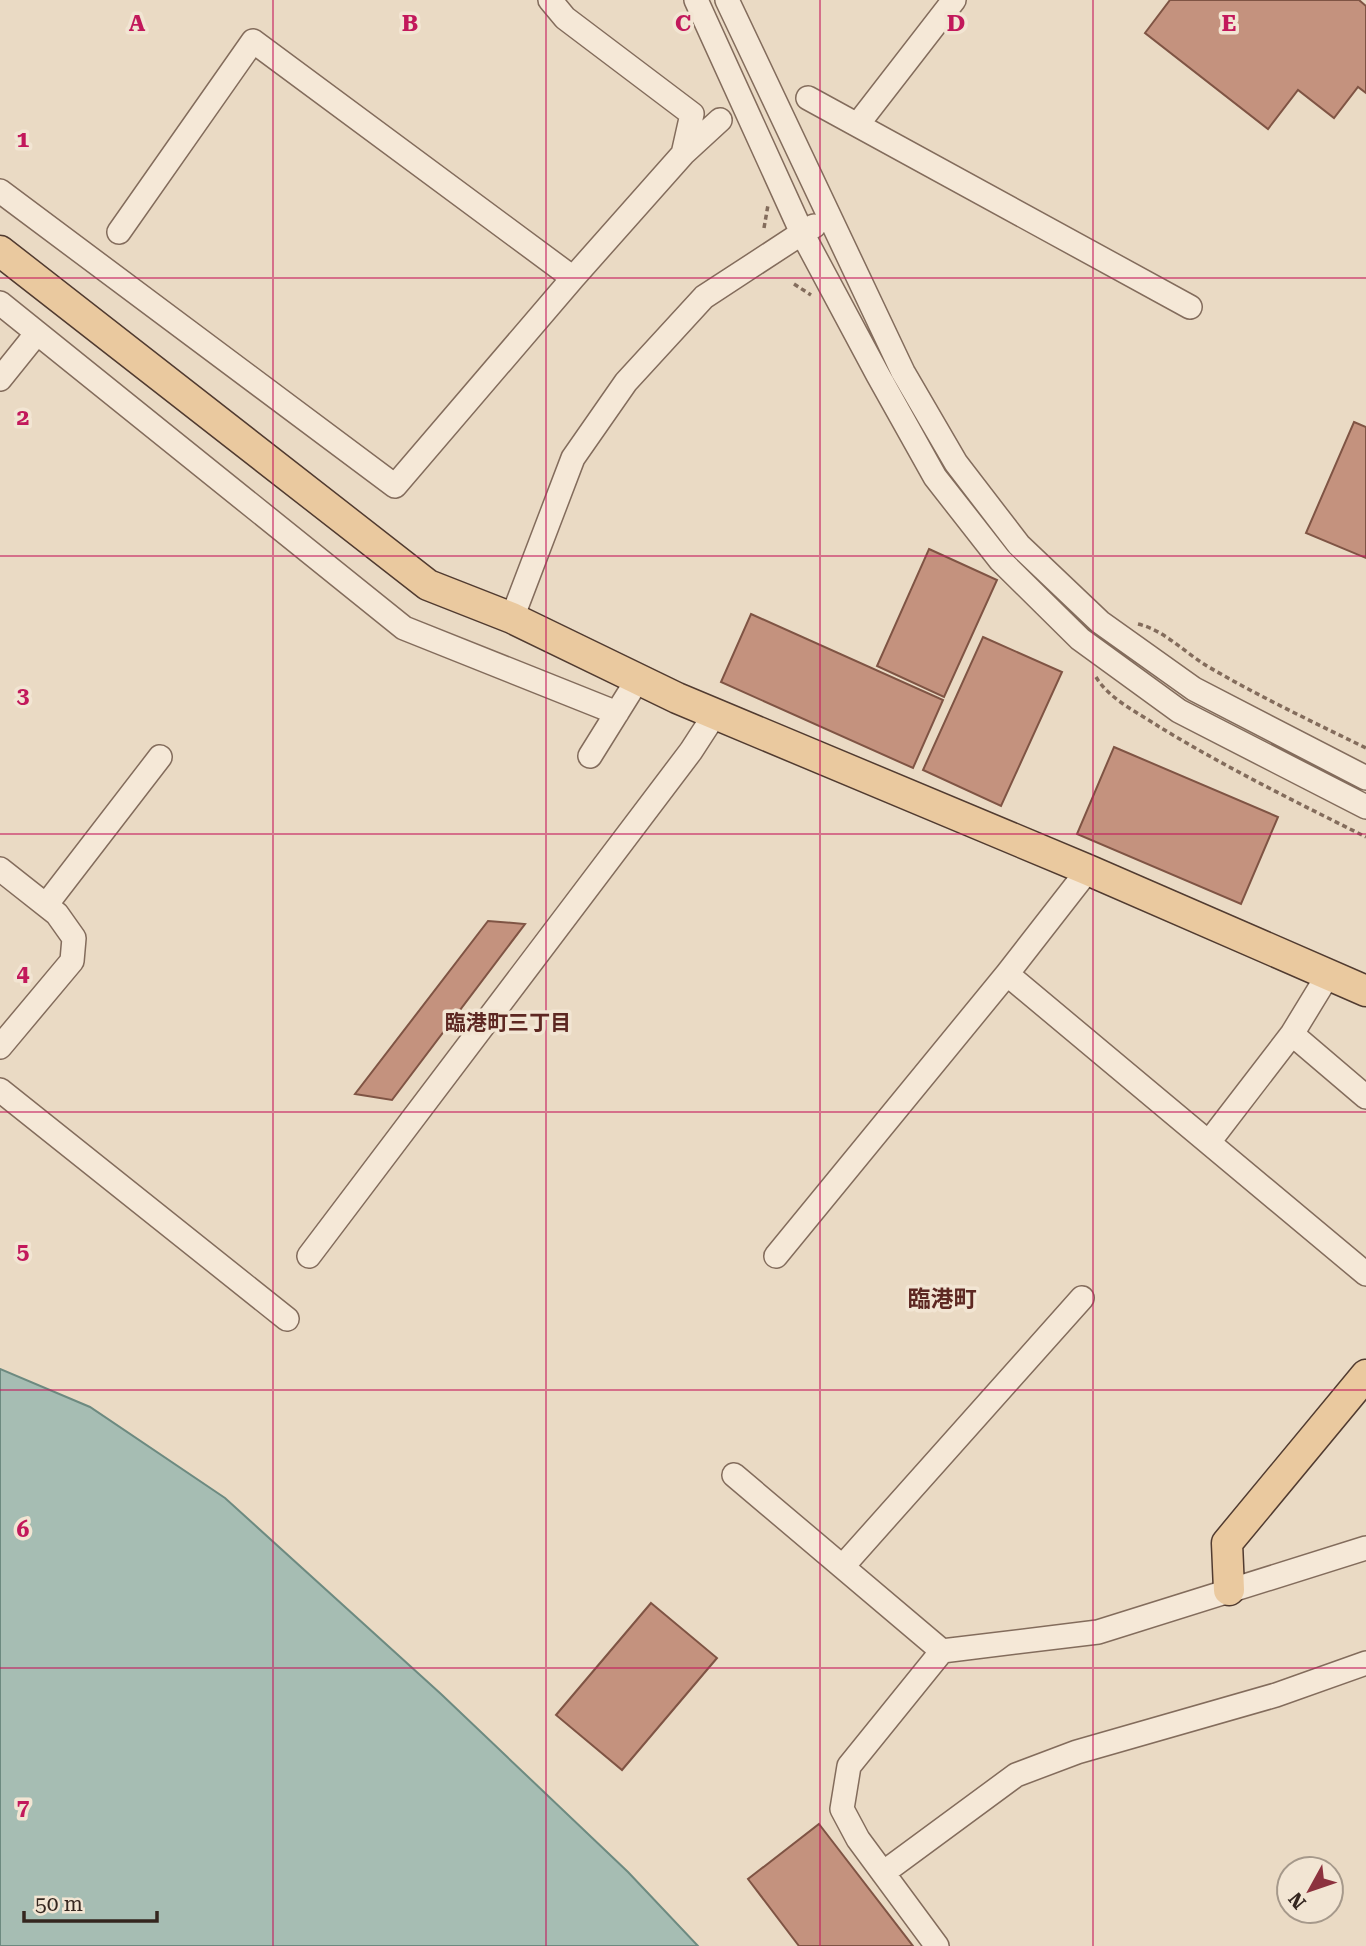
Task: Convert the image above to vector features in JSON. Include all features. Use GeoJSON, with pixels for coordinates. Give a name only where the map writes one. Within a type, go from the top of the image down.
{"type":"FeatureCollection","features":[{"type":"Feature","properties":{"kind":"main road"},"geometry":{"type":"LineString","coordinates":[[0,251],[428,584],[512,618],[715,714],[1366,990]]}},
{"type":"Feature","properties":{"kind":"main road"},"geometry":{"type":"LineString","coordinates":[[1229,1590],[1227,1543],[1366,1375]]}},
{"type":"Feature","properties":{"kind":"street"},"geometry":{"type":"LineString","coordinates":[[550,0],[565,18],[692,114],[683,154]]}},
{"type":"Feature","properties":{"kind":"street"},"geometry":{"type":"LineString","coordinates":[[696,0],[802,233],[878,375],[935,477],[1000,560],[1080,639],[1178,711],[1366,807]]}},
{"type":"Feature","properties":{"kind":"street"},"geometry":{"type":"LineString","coordinates":[[727,0],[903,372],[956,463],[1019,545],[1100,622],[1194,690],[1366,778]]}},
{"type":"Feature","properties":{"kind":"street"},"geometry":{"type":"LineString","coordinates":[[858,124],[954,0]]}},
{"type":"Feature","properties":{"kind":"street"},"geometry":{"type":"LineString","coordinates":[[119,232],[254,41],[573,278]]}},
{"type":"Feature","properties":{"kind":"street"},"geometry":{"type":"LineString","coordinates":[[808,98],[1190,307]]}},
{"type":"Feature","properties":{"kind":"street"},"geometry":{"type":"LineString","coordinates":[[0,191],[395,486],[683,154],[720,120]]}},
{"type":"Feature","properties":{"kind":"street"},"geometry":{"type":"LineString","coordinates":[[512,618],[573,458],[626,382],[704,297],[802,233],[829,219]]}},
{"type":"Feature","properties":{"kind":"street"},"geometry":{"type":"LineString","coordinates":[[0,303],[404,628],[617,713]]}},
{"type":"Feature","properties":{"kind":"street"},"geometry":{"type":"LineString","coordinates":[[0,379],[37,333]]}},
{"type":"Feature","properties":{"kind":"street"},"geometry":{"type":"LineString","coordinates":[[590,756],[638,679]]}},
{"type":"Feature","properties":{"kind":"street"},"geometry":{"type":"LineString","coordinates":[[309,1256],[674,773],[715,714]]}},
{"type":"Feature","properties":{"kind":"street"},"geometry":{"type":"LineString","coordinates":[[46,905],[160,757]]}},
{"type":"Feature","properties":{"kind":"street"},"geometry":{"type":"LineString","coordinates":[[0,869],[57,914],[74,938],[72,961],[0,1047]]}},
{"type":"Feature","properties":{"kind":"street"},"geometry":{"type":"LineString","coordinates":[[776,1256],[1007,974],[1088,870]]}},
{"type":"Feature","properties":{"kind":"street"},"geometry":{"type":"LineString","coordinates":[[1007,974],[1366,1274]]}},
{"type":"Feature","properties":{"kind":"street"},"geometry":{"type":"LineString","coordinates":[[1209,1142],[1292,1034],[1328,975]]}},
{"type":"Feature","properties":{"kind":"street"},"geometry":{"type":"LineString","coordinates":[[1292,1034],[1366,1097]]}},
{"type":"Feature","properties":{"kind":"street"},"geometry":{"type":"LineString","coordinates":[[0,1090],[287,1318]]}},
{"type":"Feature","properties":{"kind":"street"},"geometry":{"type":"LineString","coordinates":[[843,1566],[1082,1298]]}},
{"type":"Feature","properties":{"kind":"street"},"geometry":{"type":"LineString","coordinates":[[734,1475],[942,1651]]}},
{"type":"Feature","properties":{"kind":"street"},"geometry":{"type":"LineString","coordinates":[[937,1946],[858,1839],[842,1809],[849,1766],[942,1651],[1098,1632],[1366,1548]]}},
{"type":"Feature","properties":{"kind":"street"},"geometry":{"type":"LineString","coordinates":[[883,1873],[1016,1775],[1077,1752],[1276,1695],[1366,1663]]}},
{"type":"Feature","properties":{"kind":"path"},"geometry":{"type":"LineString","coordinates":[[1133,622],[1152,627],[1206,665],[1366,748]]}},
{"type":"Feature","properties":{"kind":"shaded area"},"geometry":{"type":"Polygon","coordinates":[[[0,1369],[90,1407],[225,1498],[441,1694],[628,1872],[698,1946],[0,1946],[0,1369]]]}},
{"type":"Feature","properties":{"kind":"building"},"geometry":{"type":"Polygon","coordinates":[[[1170,0],[1359,0],[1366,6],[1366,93],[1358,87],[1334,118],[1298,90],[1268,129],[1145,33],[1170,0]]]}},
{"type":"Feature","properties":{"kind":"building"},"geometry":{"type":"Polygon","coordinates":[[[1354,422],[1366,427],[1366,558],[1306,533],[1354,422]]]}},
{"type":"Feature","properties":{"kind":"building"},"geometry":{"type":"Polygon","coordinates":[[[929,549],[997,580],[944,697],[877,666],[929,549]]]}},
{"type":"Feature","properties":{"kind":"building"},"geometry":{"type":"Polygon","coordinates":[[[751,614],[943,700],[913,768],[721,682],[751,614]]]}},
{"type":"Feature","properties":{"kind":"building"},"geometry":{"type":"Polygon","coordinates":[[[983,637],[1062,672],[1001,806],[923,770],[983,637]]]}},
{"type":"Feature","properties":{"kind":"building"},"geometry":{"type":"Polygon","coordinates":[[[1114,747],[1278,817],[1241,904],[1077,834],[1114,747]]]}},
{"type":"Feature","properties":{"kind":"building"},"geometry":{"type":"Polygon","coordinates":[[[488,921],[525,924],[392,1100],[355,1094],[488,921]]]}},
{"type":"Feature","properties":{"kind":"building"},"geometry":{"type":"Polygon","coordinates":[[[651,1603],[717,1658],[622,1770],[556,1715],[651,1603]]]}},
{"type":"Feature","properties":{"kind":"building"},"geometry":{"type":"Polygon","coordinates":[[[819,1824],[913,1946],[799,1946],[748,1879],[819,1824]]]}},
{"type":"Feature","properties":{"kind":"district","name":"臨港町三丁目"},"geometry":{"type":"Point","coordinates":[508,1023]}},
{"type":"Feature","properties":{"kind":"district","name":"臨港町"},"geometry":{"type":"Point","coordinates":[942,1299]}}]}
